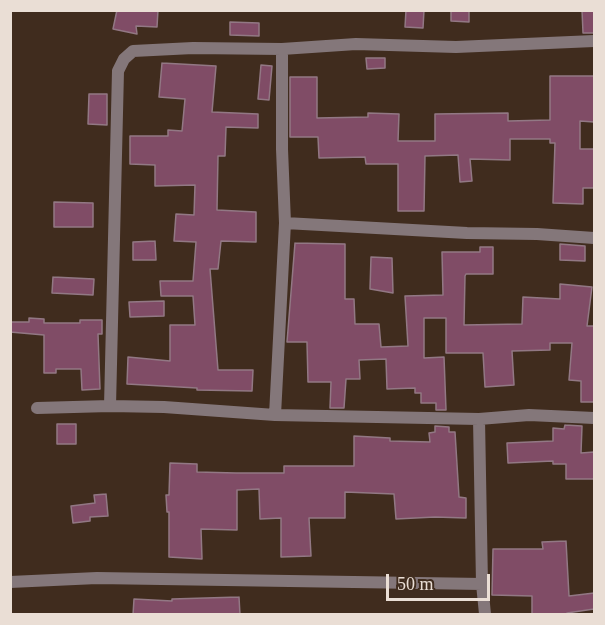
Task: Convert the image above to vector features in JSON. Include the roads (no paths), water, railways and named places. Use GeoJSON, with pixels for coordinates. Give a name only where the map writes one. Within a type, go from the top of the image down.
{"type":"FeatureCollection","features":[{"type":"Feature","properties":{"kind":"street"},"geometry":{"type":"LineString","coordinates":[[110,406],[118,71],[124,59],[133,51],[193,48],[282,49],[356,44],[456,47],[594,41]]}},
{"type":"Feature","properties":{"kind":"street"},"geometry":{"type":"LineString","coordinates":[[275,415],[285,223],[282,49]]}},
{"type":"Feature","properties":{"kind":"street"},"geometry":{"type":"LineString","coordinates":[[285,223],[467,234],[537,234],[594,238]]}},
{"type":"Feature","properties":{"kind":"street"},"geometry":{"type":"LineString","coordinates":[[37,408],[110,406],[164,407],[275,415],[479,419],[529,415],[594,418]]}},
{"type":"Feature","properties":{"kind":"street"},"geometry":{"type":"LineString","coordinates":[[479,419],[482,584],[485,615]]}},
{"type":"Feature","properties":{"kind":"street"},"geometry":{"type":"LineString","coordinates":[[10,582],[97,578],[482,584]]}}]}
